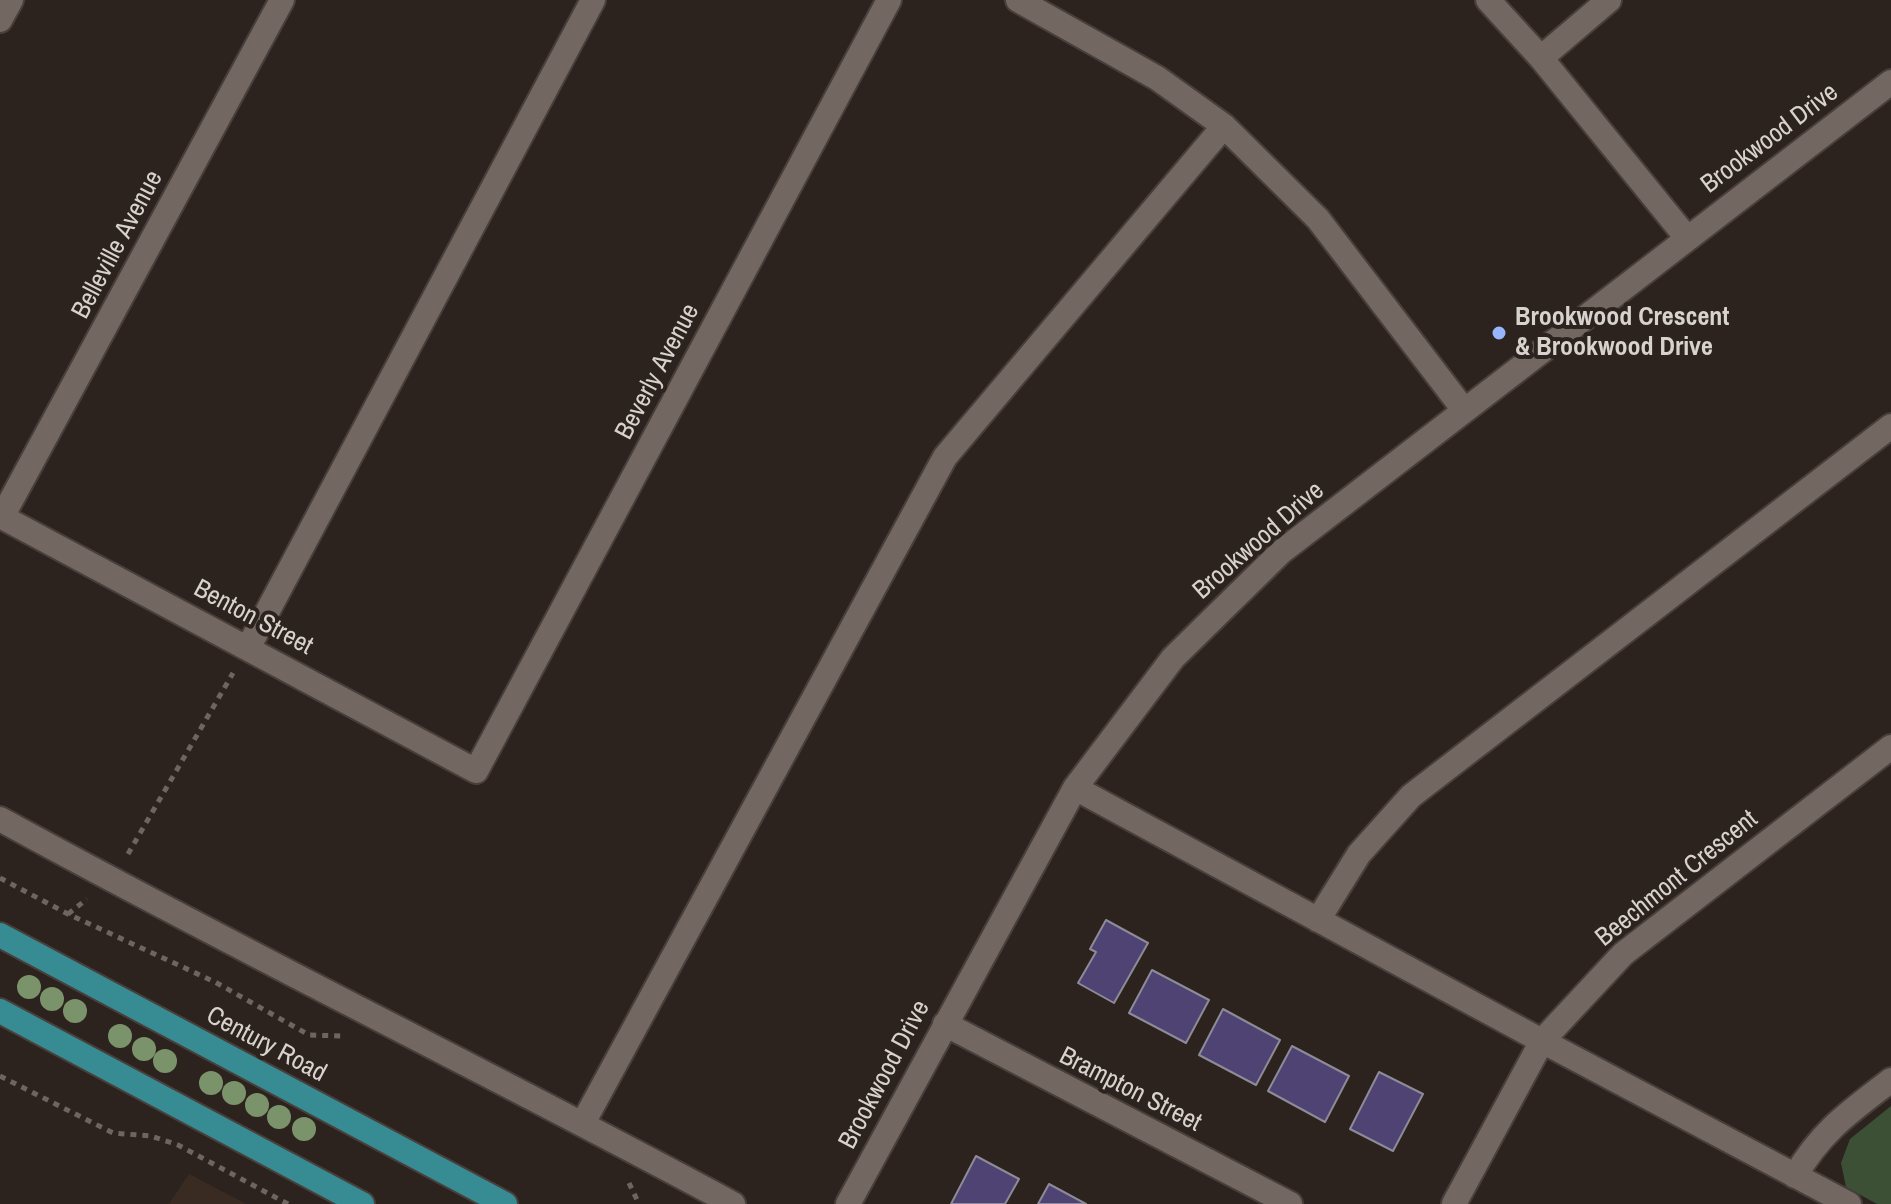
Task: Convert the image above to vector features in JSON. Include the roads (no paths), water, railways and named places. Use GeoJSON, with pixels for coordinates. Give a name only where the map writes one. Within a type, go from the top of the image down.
{"type":"FeatureCollection","features":[{"type":"Feature","properties":{"kind":"main road","name":"Century Road"},"geometry":{"type":"LineString","coordinates":[[0,935],[505,1204]]}},
{"type":"Feature","properties":{"kind":"main road"},"geometry":{"type":"LineString","coordinates":[[0,1011],[351,1202]]}},
{"type":"Feature","properties":{"kind":"street"},"geometry":{"type":"LineString","coordinates":[[0,20],[11,0]]}},
{"type":"Feature","properties":{"kind":"street","name":"Belleville Avenue"},"geometry":{"type":"LineString","coordinates":[[2,517],[282,0]]}},
{"type":"Feature","properties":{"kind":"street"},"geometry":{"type":"LineString","coordinates":[[248,648],[593,0]]}},
{"type":"Feature","properties":{"kind":"street","name":"Beverly Avenue"},"geometry":{"type":"LineString","coordinates":[[476,771],[889,0]]}},
{"type":"Feature","properties":{"kind":"street"},"geometry":{"type":"LineString","coordinates":[[1018,0],[1157,78],[1224,126],[1318,219],[1464,410]]}},
{"type":"Feature","properties":{"kind":"street"},"geometry":{"type":"LineString","coordinates":[[1488,0],[1541,58],[1687,238]]}},
{"type":"Feature","properties":{"kind":"street"},"geometry":{"type":"LineString","coordinates":[[1541,58],[1609,0]]}},
{"type":"Feature","properties":{"kind":"street","name":"Brookwood Drive"},"geometry":{"type":"LineString","coordinates":[[848,1204],[1075,788],[1173,658],[1281,552],[1891,82]]}},
{"type":"Feature","properties":{"kind":"street"},"geometry":{"type":"LineString","coordinates":[[583,1123],[945,457],[1224,126]]}},
{"type":"Feature","properties":{"kind":"street"},"geometry":{"type":"LineString","coordinates":[[1318,920],[1359,854],[1411,796],[1891,426]]}},
{"type":"Feature","properties":{"kind":"street","name":"Benton Street"},"geometry":{"type":"LineString","coordinates":[[2,517],[476,771]]}},
{"type":"Feature","properties":{"kind":"street","name":"Beechmont Crescent"},"geometry":{"type":"LineString","coordinates":[[1454,1204],[1542,1041],[1623,954],[1891,747]]}},
{"type":"Feature","properties":{"kind":"street"},"geometry":{"type":"LineString","coordinates":[[1075,788],[1849,1204]]}},
{"type":"Feature","properties":{"kind":"street"},"geometry":{"type":"LineString","coordinates":[[0,819],[112,881],[583,1123],[733,1204]]}},
{"type":"Feature","properties":{"kind":"street","name":"Brampton Street"},"geometry":{"type":"LineString","coordinates":[[945,1024],[1290,1204]]}},
{"type":"Feature","properties":{"kind":"street"},"geometry":{"type":"LineString","coordinates":[[1795,1176],[1831,1126],[1891,1080]]}},
{"type":"Feature","properties":{"kind":"place","name":"Brookwood Crescent & Brookwood Drive"},"geometry":{"type":"Point","coordinates":[1499,333]}}]}
